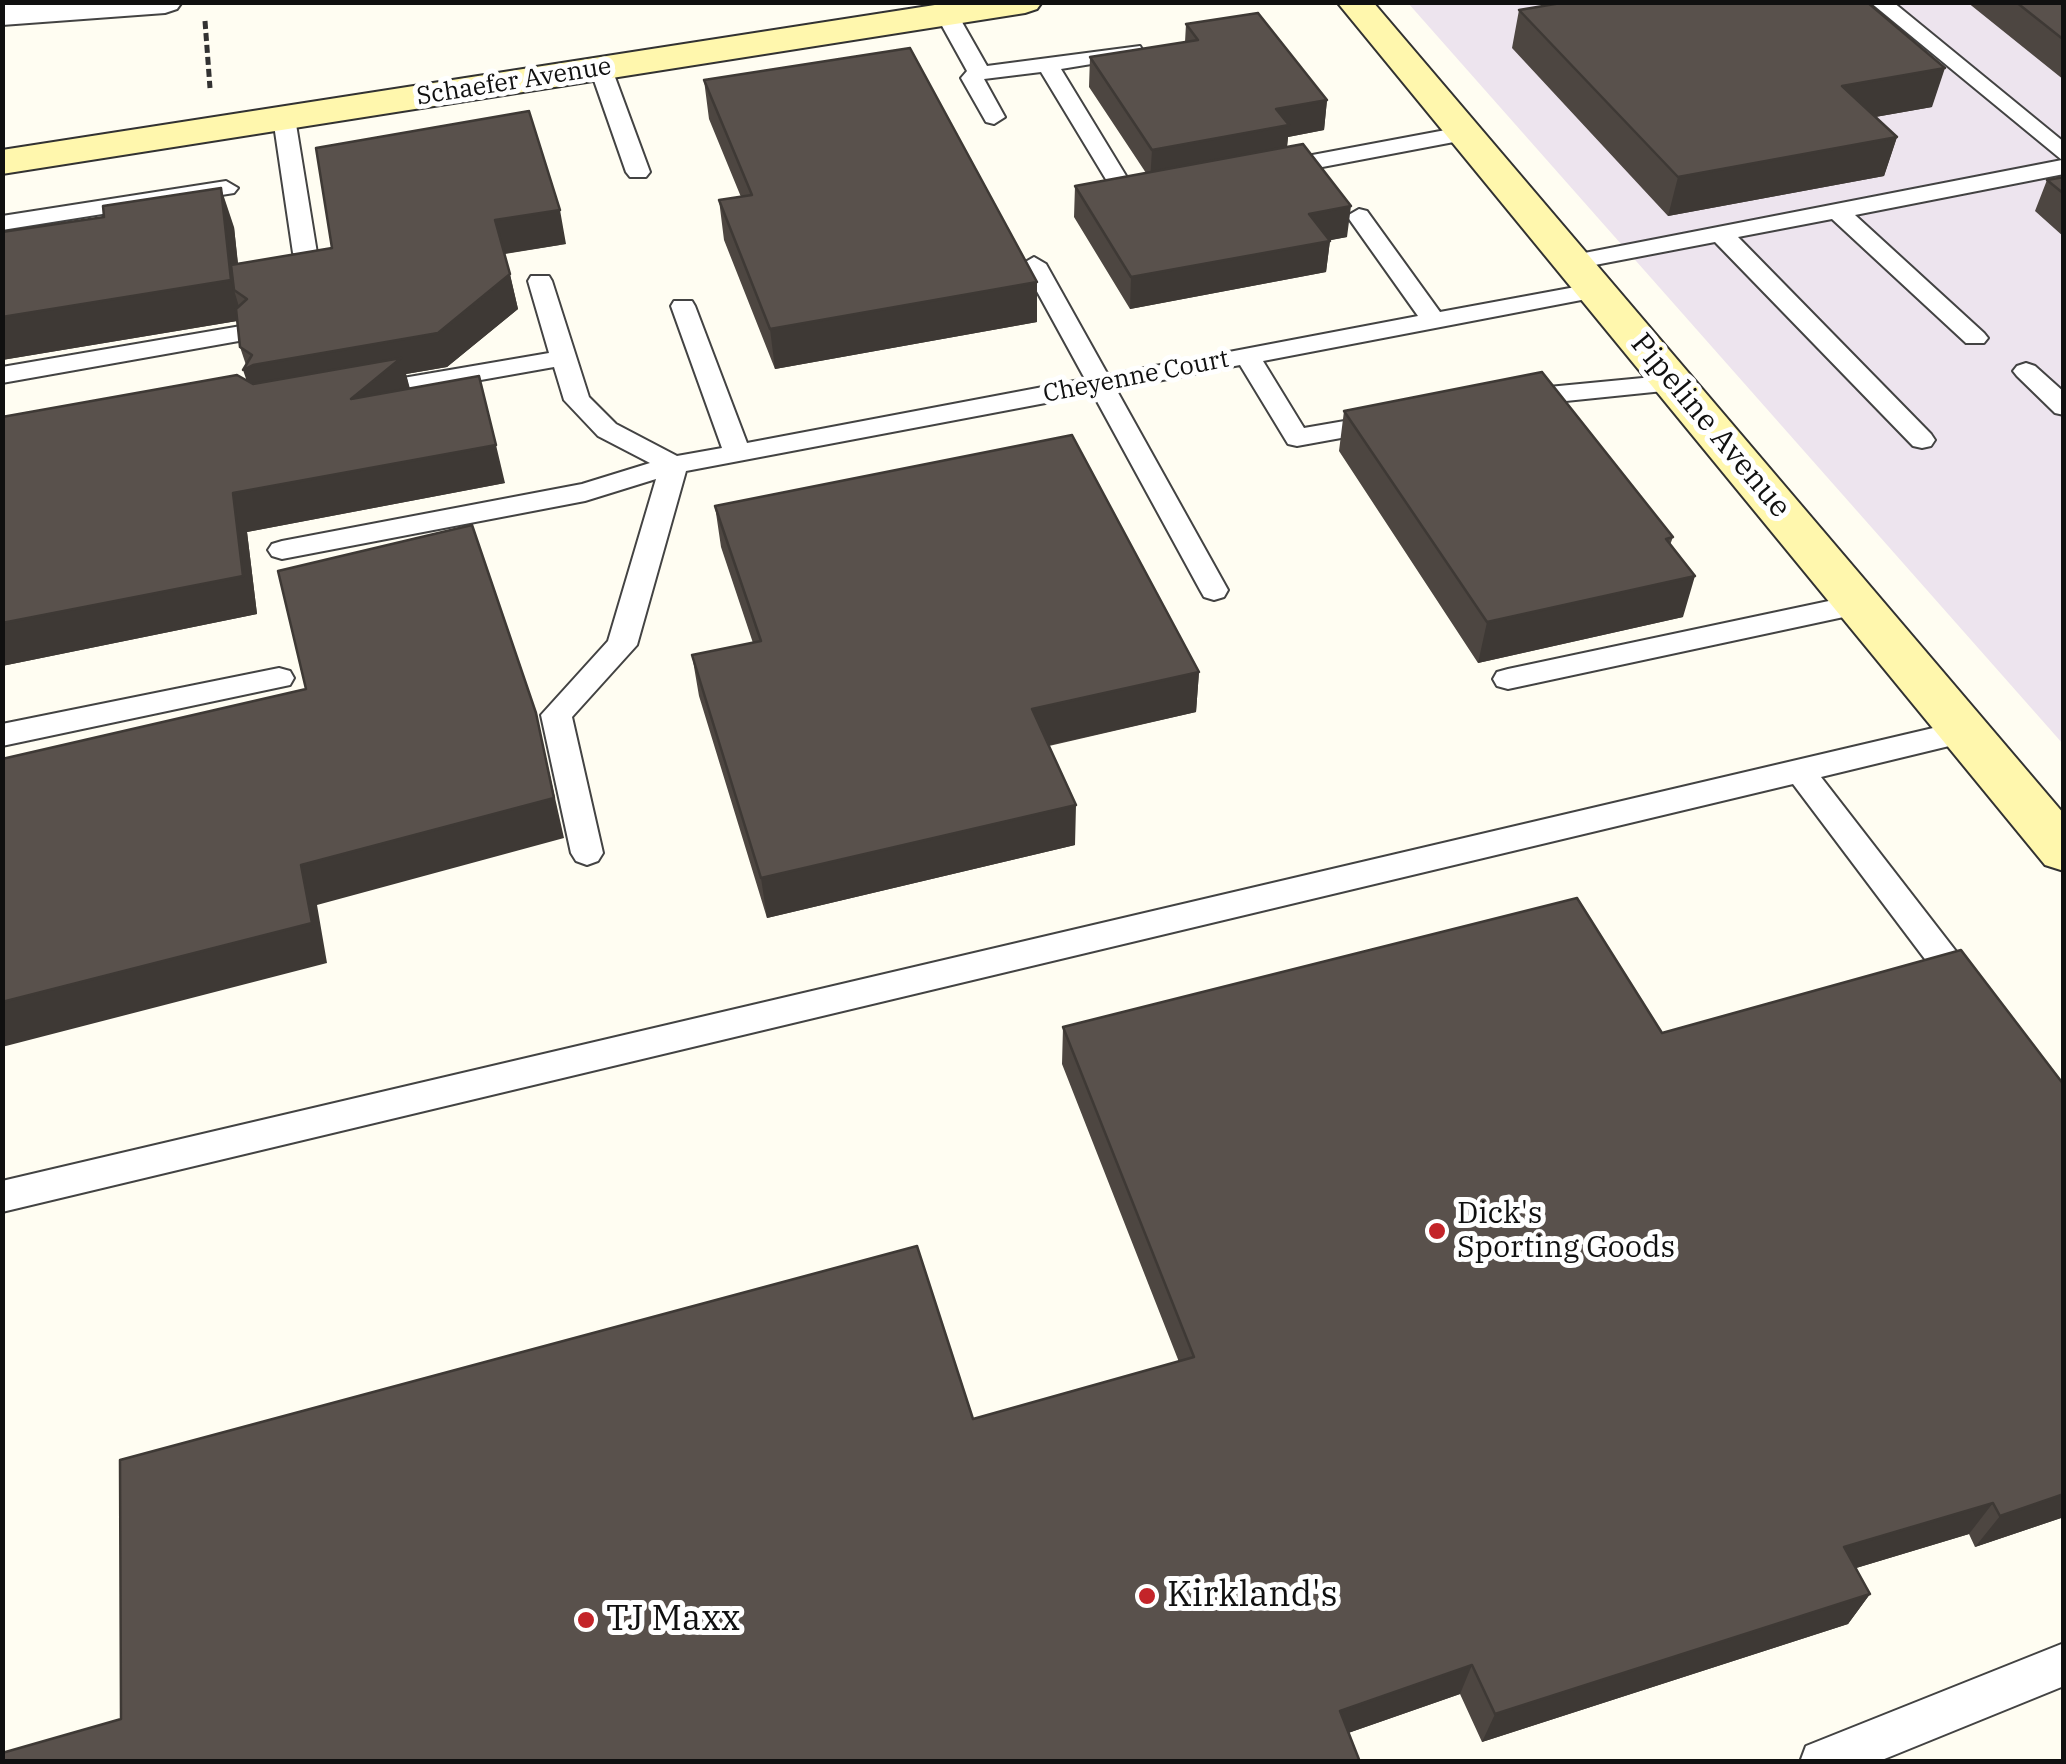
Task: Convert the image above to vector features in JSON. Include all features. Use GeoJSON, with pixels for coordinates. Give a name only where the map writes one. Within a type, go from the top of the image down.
{"type":"FeatureCollection","features":[{"type":"Feature","properties":{"kind":"main road","name":"Schaefer Avenue"},"geometry":{"type":"LineString","coordinates":[[2,162],[1025,2]]}},
{"type":"Feature","properties":{"kind":"main road","name":"Pipeline Avenue"},"geometry":{"type":"LineString","coordinates":[[1354,2],[2064,851]]}},
{"type":"Feature","properties":{"kind":"street"},"geometry":{"type":"LineString","coordinates":[[2,14],[165,2]]}},
{"type":"Feature","properties":{"kind":"lane"},"geometry":{"type":"LineString","coordinates":[[1880,2],[2064,154]]}},
{"type":"Feature","properties":{"kind":"lane"},"geometry":{"type":"LineString","coordinates":[[947,15],[979,72]]}},
{"type":"Feature","properties":{"kind":"lane"},"geometry":{"type":"LineString","coordinates":[[994,116],[972,78],[979,72],[1156,47]]}},
{"type":"Feature","properties":{"kind":"lane"},"geometry":{"type":"LineString","coordinates":[[1047,64],[1124,191],[1168,188]]}},
{"type":"Feature","properties":{"kind":"lane"},"geometry":{"type":"LineString","coordinates":[[601,68],[638,172]]}},
{"type":"Feature","properties":{"kind":"lane"},"geometry":{"type":"LineString","coordinates":[[284,118],[305,252]]}},
{"type":"Feature","properties":{"kind":"lane"},"geometry":{"type":"LineString","coordinates":[[1245,174],[1467,133]]}},
{"type":"Feature","properties":{"kind":"lane","name":"Cheyenne Court"},"geometry":{"type":"LineString","coordinates":[[282,550],[585,492],[674,464],[1434,320],[1720,234],[2064,167]]}},
{"type":"Feature","properties":{"kind":"lane"},"geometry":{"type":"LineString","coordinates":[[2,223],[226,188]]}},
{"type":"Feature","properties":{"kind":"lane"},"geometry":{"type":"LineString","coordinates":[[1838,211],[1975,338]]}},
{"type":"Feature","properties":{"kind":"lane"},"geometry":{"type":"LineString","coordinates":[[1359,216],[1434,320]]}},
{"type":"Feature","properties":{"kind":"lane"},"geometry":{"type":"LineString","coordinates":[[1720,234],[1922,440]]}},
{"type":"Feature","properties":{"kind":"lane"},"geometry":{"type":"LineString","coordinates":[[1034,264],[1214,590]]}},
{"type":"Feature","properties":{"kind":"lane"},"geometry":{"type":"LineString","coordinates":[[540,281],[572,392],[607,430],[674,464],[622,645],[556,715],[588,853]]}},
{"type":"Feature","properties":{"kind":"lane"},"geometry":{"type":"LineString","coordinates":[[683,306],[737,452]]}},
{"type":"Feature","properties":{"kind":"lane"},"geometry":{"type":"LineString","coordinates":[[2,374],[241,334]]}},
{"type":"Feature","properties":{"kind":"lane"},"geometry":{"type":"LineString","coordinates":[[1246,356],[1297,438],[1408,418]]}},
{"type":"Feature","properties":{"kind":"lane"},"geometry":{"type":"LineString","coordinates":[[340,397],[562,358]]}},
{"type":"Feature","properties":{"kind":"lane"},"geometry":{"type":"LineString","coordinates":[[2026,371],[2064,408]]}},
{"type":"Feature","properties":{"kind":"lane"},"geometry":{"type":"LineString","coordinates":[[1499,402],[1674,383]]}},
{"type":"Feature","properties":{"kind":"lane"},"geometry":{"type":"LineString","coordinates":[[1508,680],[1857,604]]}},
{"type":"Feature","properties":{"kind":"lane"},"geometry":{"type":"LineString","coordinates":[[2,735],[279,678]]}},
{"type":"Feature","properties":{"kind":"lane"},"geometry":{"type":"LineString","coordinates":[[2,1197],[1963,732]]}},
{"type":"Feature","properties":{"kind":"lane"},"geometry":{"type":"LineString","coordinates":[[1800,771],[1992,1023]]}},
{"type":"Feature","properties":{"kind":"lane"},"geometry":{"type":"LineString","coordinates":[[1822,1762],[2064,1664]]}},
{"type":"Feature","properties":{"kind":"path"},"geometry":{"type":"LineString","coordinates":[[204,20],[214,129]]}},
{"type":"Feature","properties":{"kind":"shaded area"},"geometry":{"type":"Polygon","coordinates":[[[1408,3],[2063,3],[2063,744],[1408,3]]]}},
{"type":"Feature","properties":{"kind":"building"},"geometry":{"type":"Polygon","coordinates":[[[1567,2],[1867,2],[1945,68],[1842,86],[1897,137],[1678,177],[1519,10],[1567,2]]]}},
{"type":"Feature","properties":{"kind":"building"},"geometry":{"type":"Polygon","coordinates":[[[2016,2],[2064,2],[2064,40],[2016,2]]]}},
{"type":"Feature","properties":{"kind":"building"},"geometry":{"type":"Polygon","coordinates":[[[1258,13],[1327,100],[1276,109],[1289,125],[1152,150],[1090,57],[1198,40],[1186,24],[1258,13]]]}},
{"type":"Feature","properties":{"kind":"building"},"geometry":{"type":"Polygon","coordinates":[[[910,48],[1037,282],[770,329],[719,200],[752,195],[704,80],[910,48]]]}},
{"type":"Feature","properties":{"kind":"building"},"geometry":{"type":"Polygon","coordinates":[[[529,111],[560,210],[495,220],[510,274],[438,333],[253,365],[243,370],[252,355],[240,347],[236,309],[247,299],[234,290],[231,265],[332,248],[316,148],[529,111]]]}},
{"type":"Feature","properties":{"kind":"building"},"geometry":{"type":"Polygon","coordinates":[[[1303,144],[1351,206],[1309,214],[1330,241],[1131,277],[1075,186],[1303,144]]]}},
{"type":"Feature","properties":{"kind":"building"},"geometry":{"type":"Polygon","coordinates":[[[2064,177],[2064,194],[2047,180],[2064,177]]]}},
{"type":"Feature","properties":{"kind":"building"},"geometry":{"type":"Polygon","coordinates":[[[221,188],[231,280],[2,317],[2,232],[104,217],[103,206],[221,188]]]}},
{"type":"Feature","properties":{"kind":"building"},"geometry":{"type":"Polygon","coordinates":[[[401,358],[351,399],[479,376],[496,445],[233,493],[243,576],[2,623],[2,417],[237,375],[253,384],[401,358]]]}},
{"type":"Feature","properties":{"kind":"building"},"geometry":{"type":"Polygon","coordinates":[[[1542,372],[1673,537],[1666,539],[1695,576],[1487,622],[1344,411],[1542,372]]]}},
{"type":"Feature","properties":{"kind":"building"},"geometry":{"type":"Polygon","coordinates":[[[1072,435],[1199,672],[1032,709],[1076,805],[761,878],[692,655],[761,641],[715,506],[1072,435]]]}},
{"type":"Feature","properties":{"kind":"building"},"geometry":{"type":"Polygon","coordinates":[[[472,525],[536,713],[554,798],[301,865],[312,923],[2,1002],[2,759],[306,689],[278,571],[472,525]]]}},
{"type":"Feature","properties":{"kind":"building"},"geometry":{"type":"Polygon","coordinates":[[[1577,898],[1662,1033],[1961,950],[2064,1085],[2064,1494],[2000,1516],[1993,1503],[1844,1547],[1870,1594],[1495,1714],[1472,1665],[1340,1711],[1360,1762],[2,1762],[2,1753],[121,1719],[120,1460],[917,1246],[973,1419],[1194,1357],[1063,1027],[1577,898]]]}},
{"type":"Feature","properties":{"kind":"place","name":"Dick's Sporting Goods"},"geometry":{"type":"Point","coordinates":[1437,1231]}},
{"type":"Feature","properties":{"kind":"place","name":"Kirkland's"},"geometry":{"type":"Point","coordinates":[1147,1596]}},
{"type":"Feature","properties":{"kind":"place","name":"TJ Maxx"},"geometry":{"type":"Point","coordinates":[586,1620]}}]}
